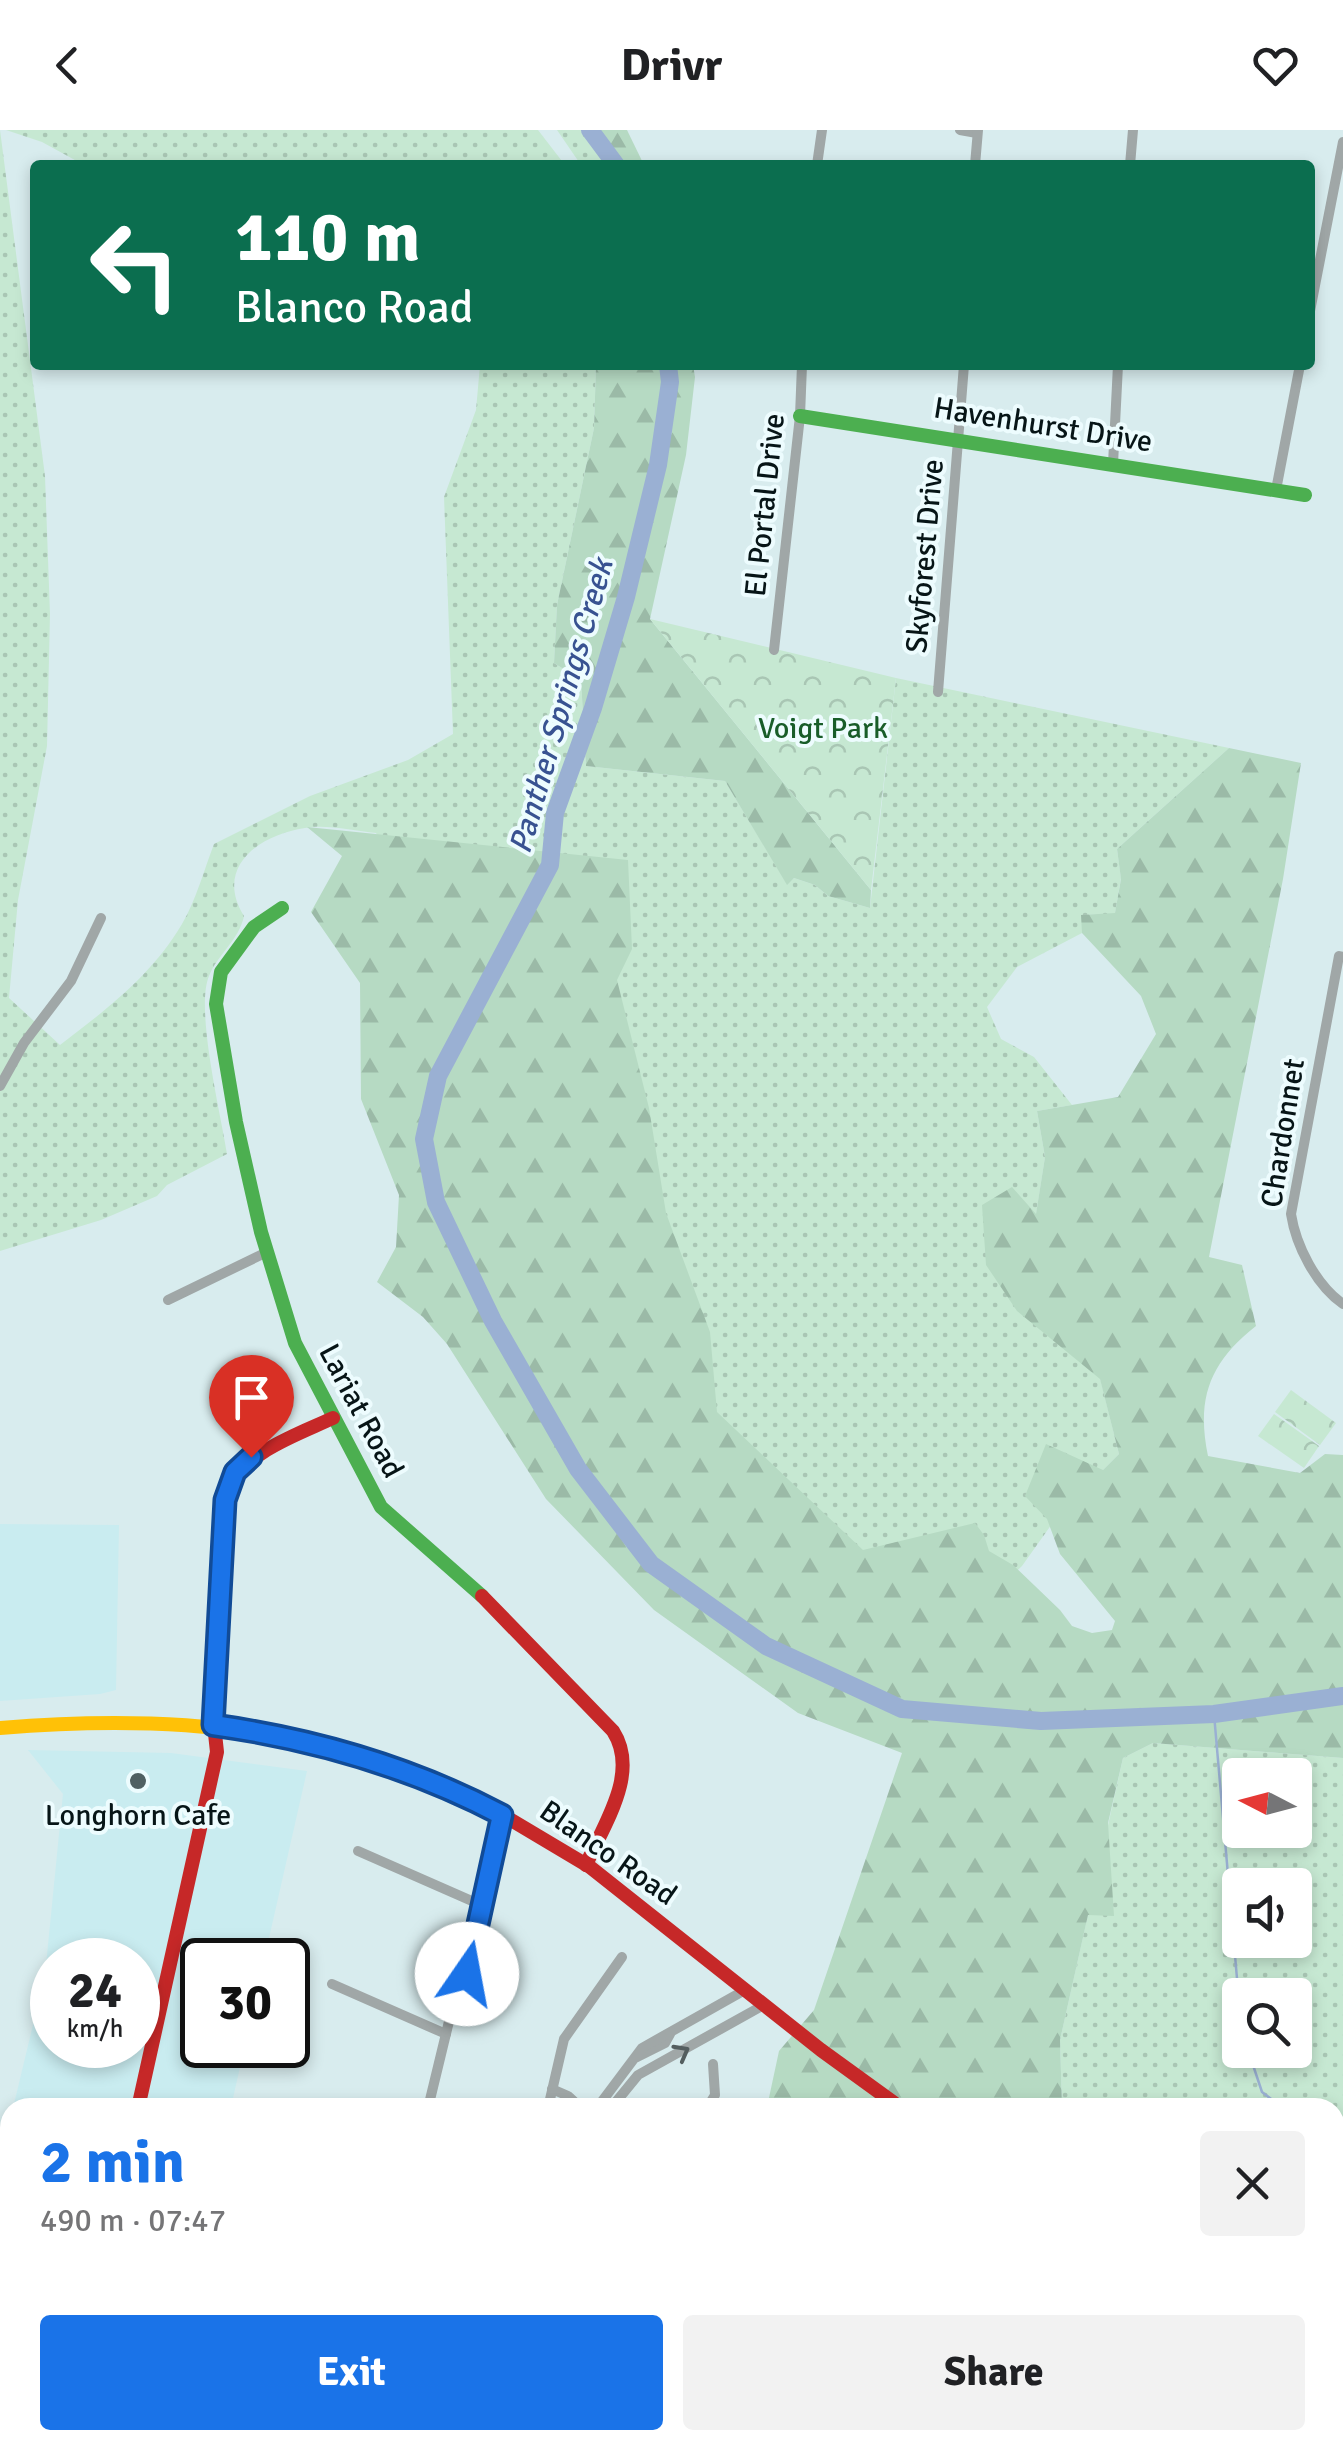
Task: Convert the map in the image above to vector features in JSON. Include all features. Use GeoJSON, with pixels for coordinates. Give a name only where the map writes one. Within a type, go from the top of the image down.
{"type":"FeatureCollection","features":[{"type":"Feature","properties":{"kind":"street"},"geometry":{"type":"LineString","coordinates":[[818,160],[822,130]]}},
{"type":"Feature","properties":{"kind":"street"},"geometry":{"type":"LineString","coordinates":[[960,130],[977,131],[975,160]]}},
{"type":"Feature","properties":{"kind":"street"},"geometry":{"type":"LineString","coordinates":[[1131,160],[1134,130]]}},
{"type":"Feature","properties":{"kind":"street"},"geometry":{"type":"LineString","coordinates":[[1315,285],[1343,142]]}},
{"type":"Feature","properties":{"kind":"street","name":"El Portal Drive"},"geometry":{"type":"LineString","coordinates":[[774,650],[802,370]]}},
{"type":"Feature","properties":{"kind":"street","name":"Skyforest Drive"},"geometry":{"type":"LineString","coordinates":[[938,692],[964,370]]}},
{"type":"Feature","properties":{"kind":"street"},"geometry":{"type":"LineString","coordinates":[[1114,464],[1118,370]]}},
{"type":"Feature","properties":{"kind":"street"},"geometry":{"type":"LineString","coordinates":[[1276,490],[1299,370]]}},
{"type":"Feature","properties":{"kind":"street","name":"Havenhurst Drive"},"geometry":{"type":"LineString","coordinates":[[800,416],[1305,495]]}},
{"type":"Feature","properties":{"kind":"street","name":"Lariat Road"},"geometry":{"type":"LineString","coordinates":[[282,908],[254,927],[230,958],[221,972],[216,998],[236,1122],[267,1252],[295,1344],[381,1508],[481,1595],[614,1731],[623,1747],[624,1776],[586,1865]]}},
{"type":"Feature","properties":{"kind":"street"},"geometry":{"type":"LineString","coordinates":[[0,1086],[24,1044],[71,981],[101,918]]}},
{"type":"Feature","properties":{"kind":"street","name":"Chardonnet"},"geometry":{"type":"LineString","coordinates":[[1341,957],[1291,1214],[1298,1244],[1324,1288],[1343,1304]]}},
{"type":"Feature","properties":{"kind":"street"},"geometry":{"type":"LineString","coordinates":[[168,1300],[267,1252]]}},
{"type":"Feature","properties":{"kind":"street"},"geometry":{"type":"LineString","coordinates":[[140,2098],[217,1752],[213,1725],[228,1486],[235,1472],[251,1457],[333,1418]]}},
{"type":"Feature","properties":{"kind":"street","name":"Blanco Road"},"geometry":{"type":"LineString","coordinates":[[0,1728],[126,1721],[213,1725],[270,1734],[408,1772],[502,1815],[586,1865],[762,2006],[887,2098]]}},
{"type":"Feature","properties":{"kind":"street"},"geometry":{"type":"LineString","coordinates":[[430,2098],[446,2034],[467,1974],[502,1815]]}},
{"type":"Feature","properties":{"kind":"street"},"geometry":{"type":"LineString","coordinates":[[358,1851],[482,1905]]}},
{"type":"Feature","properties":{"kind":"street"},"geometry":{"type":"LineString","coordinates":[[550,2098],[564,2039],[622,1957]]}},
{"type":"Feature","properties":{"kind":"street"},"geometry":{"type":"LineString","coordinates":[[332,1984],[446,2034]]}},
{"type":"Feature","properties":{"kind":"street"},"geometry":{"type":"LineString","coordinates":[[605,2098],[642,2048],[745,1990]]}},
{"type":"Feature","properties":{"kind":"street"},"geometry":{"type":"LineString","coordinates":[[619,2098],[638,2075],[762,2006]]}},
{"type":"Feature","properties":{"kind":"street"},"geometry":{"type":"LineString","coordinates":[[713,2064],[713,2098]]}},
{"type":"Feature","properties":{"kind":"street"},"geometry":{"type":"LineString","coordinates":[[552,2088],[570,2098]]}},
{"type":"Feature","properties":{"kind":"shaded area"},"geometry":{"type":"Polygon","coordinates":[[[0,1524],[119,1525],[116,1690],[0,1701],[0,1524]]]}},
{"type":"Feature","properties":{"kind":"shaded area"},"geometry":{"type":"Polygon","coordinates":[[[28,1750],[171,1753],[307,1771],[269,1938],[180,1938],[180,2068],[240,2068],[233,2098],[15,2098],[30,2037],[30,2068],[160,2068],[160,1938],[49,1938],[63,1794],[28,1750]]]}},
{"type":"Feature","properties":{"kind":"green space"},"geometry":{"type":"Polygon","coordinates":[[[0,130],[45,476],[50,614],[47,746],[18,900],[9,998],[60,1045],[157,960],[192,905],[214,844],[310,796],[408,760],[453,734],[444,497],[476,410],[480,370],[596,370],[594,428],[557,605],[554,663],[581,680],[586,766],[725,781],[787,884],[794,878],[815,885],[828,896],[870,908],[896,678],[1229,748],[1117,849],[1121,878],[1115,914],[1082,915],[1082,933],[1017,967],[987,1007],[1001,1039],[1034,1057],[1072,1105],[1037,1111],[1045,1157],[1036,1215],[1100,1378],[1119,1454],[1059,1514],[1022,1566],[953,1632],[756,1518],[376,833],[322,827],[288,832],[257,846],[238,869],[234,883],[236,899],[244,916],[209,976],[205,1012],[227,1154],[167,1185],[157,1196],[101,1220],[0,1251],[0,130]]]}},
{"type":"Feature","properties":{"kind":"green space"},"geometry":{"type":"Polygon","coordinates":[[[6,130],[538,130],[561,160],[75,160],[42,142],[6,130]]]}},
{"type":"Feature","properties":{"kind":"green space"},"geometry":{"type":"Polygon","coordinates":[[[557,130],[591,130],[606,160],[578,160],[557,130]]]}},
{"type":"Feature","properties":{"kind":"green space"},"geometry":{"type":"Polygon","coordinates":[[[591,130],[627,130],[642,160],[606,160],[591,130]]]}},
{"type":"Feature","properties":{"kind":"green space"},"geometry":{"type":"Polygon","coordinates":[[[596,370],[694,370],[686,455],[650,619],[871,890],[870,908],[828,896],[815,885],[794,878],[787,885],[725,781],[586,766],[581,680],[554,663],[557,605],[594,428],[596,370]]]}},
{"type":"Feature","properties":{"kind":"green space","name":"Voigt Park"},"geometry":{"type":"Polygon","coordinates":[[[650,619],[896,678],[871,890],[650,619]]]}},
{"type":"Feature","properties":{"kind":"green space"},"geometry":{"type":"Polygon","coordinates":[[[1229,748],[1301,763],[1283,879],[1209,1257],[1242,1265],[1256,1326],[1217,1368],[1204,1416],[1208,1456],[1300,1473],[1325,1454],[1343,1455],[1343,1758],[1153,1743],[1123,1758],[1108,1823],[1114,1916],[1088,1915],[1060,2040],[1062,2098],[769,2098],[779,2051],[814,2010],[902,1753],[798,1713],[654,1610],[546,1499],[447,1344],[423,1317],[377,1282],[396,1247],[399,1195],[361,1099],[360,983],[311,912],[342,856],[307,827],[628,860],[632,949],[617,980],[649,1108],[666,1213],[710,1332],[717,1412],[863,1550],[975,1523],[989,1551],[1013,1565],[1072,1626],[1092,1633],[1112,1630],[1115,1621],[1060,1554],[1047,1519],[1025,1496],[1046,1444],[1103,1470],[1119,1454],[1100,1379],[1017,1311],[986,1265],[982,1205],[1012,1187],[1036,1214],[1045,1157],[1037,1111],[1118,1097],[1156,1034],[1141,996],[1082,933],[1081,915],[1115,913],[1121,879],[1117,849],[1229,748]]]}},
{"type":"Feature","properties":{"kind":"green space"},"geometry":{"type":"Polygon","coordinates":[[[1291,1390],[1336,1423],[1320,1445],[1275,1412],[1291,1390]]]}},
{"type":"Feature","properties":{"kind":"green space"},"geometry":{"type":"Polygon","coordinates":[[[1274,1414],[1319,1446],[1304,1468],[1258,1436],[1274,1414]]]}},
{"type":"Feature","properties":{"kind":"green space"},"geometry":{"type":"Polygon","coordinates":[[[1153,1743],[1343,1758],[1343,2098],[1062,2098],[1060,2040],[1123,1758],[1153,1743]]]}},
{"type":"Feature","properties":{"kind":"waterway","name":"Panther Springs Creek"},"geometry":{"type":"LineString","coordinates":[[590,130],[612,160]]}},
{"type":"Feature","properties":{"kind":"waterway","name":"Panther Springs Creek"},"geometry":{"type":"LineString","coordinates":[[669,370],[658,465],[626,597],[593,708],[555,813],[550,865],[438,1076],[424,1139],[436,1202],[493,1321],[578,1469],[651,1564],[766,1646],[902,1709],[1041,1721],[1214,1714],[1343,1696]]}},
{"type":"Feature","properties":{"kind":"waterway"},"geometry":{"type":"LineString","coordinates":[[1214,1714],[1237,1978]]}},
{"type":"Feature","properties":{"kind":"waterway"},"geometry":{"type":"LineString","coordinates":[[1254,2068],[1262,2092],[1270,2098]]}},
{"type":"Feature","properties":{"kind":"traffic: fast"},"geometry":{"type":"LineString","coordinates":[[800,416],[1305,495]]}},
{"type":"Feature","properties":{"kind":"traffic: fast"},"geometry":{"type":"LineString","coordinates":[[282,908],[254,927],[221,972],[216,1004],[236,1122],[261,1232],[295,1343],[381,1507],[482,1596]]}},
{"type":"Feature","properties":{"kind":"traffic: slow"},"geometry":{"type":"LineString","coordinates":[[0,1728],[130,1723],[252,1732],[370,1760],[491,1808]]}},
{"type":"Feature","properties":{"kind":"traffic: jam"},"geometry":{"type":"LineString","coordinates":[[140,2098],[217,1752],[212,1706],[228,1486],[262,1453],[333,1418]]}},
{"type":"Feature","properties":{"kind":"traffic: jam"},"geometry":{"type":"LineString","coordinates":[[482,1596],[613,1731],[620,1747],[621,1781],[610,1816],[586,1865]]}},
{"type":"Feature","properties":{"kind":"traffic: jam"},"geometry":{"type":"LineString","coordinates":[[491,1808],[590,1867],[887,2098]]}},
{"type":"Feature","properties":{"kind":"place","name":"Longhorn Cafe"},"geometry":{"type":"Point","coordinates":[138,1781]}},
{"type":"Feature","properties":{"kind":"route"},"geometry":{"type":"LineString","coordinates":[[251,1457],[235,1472],[225,1500],[213,1725],[270,1734],[372,1760],[502,1815],[467,1974]]}}]}
